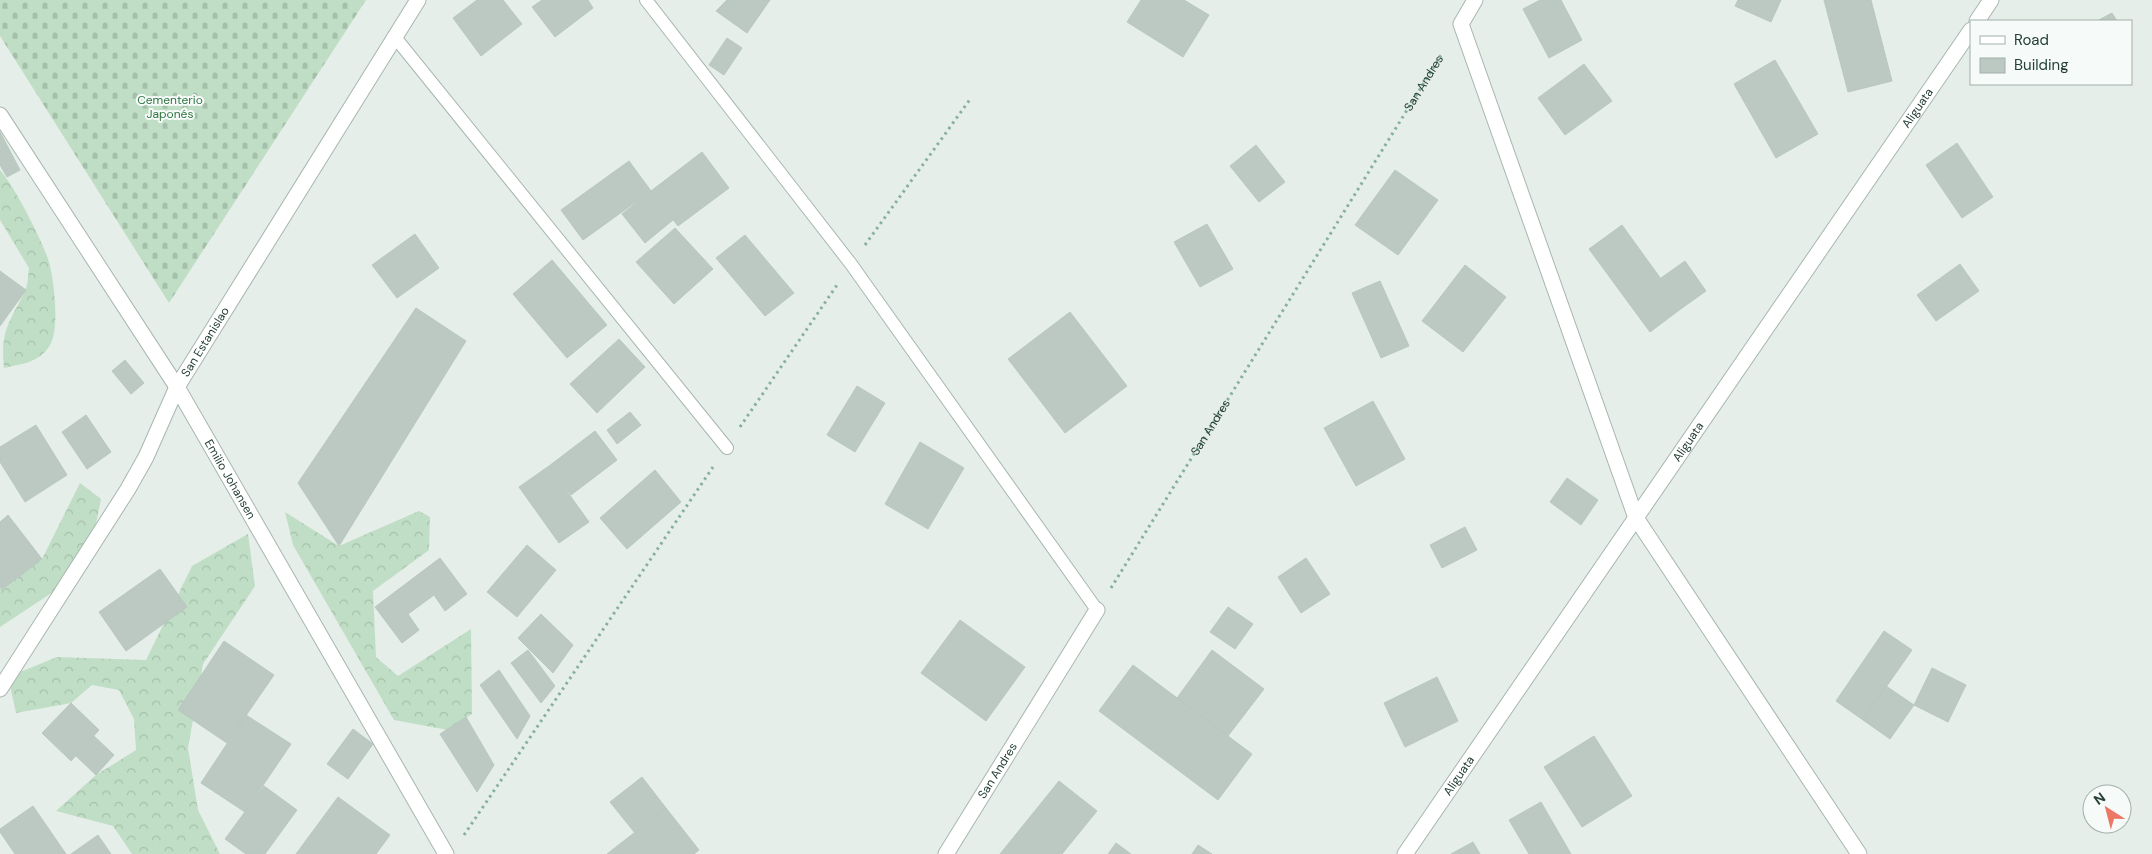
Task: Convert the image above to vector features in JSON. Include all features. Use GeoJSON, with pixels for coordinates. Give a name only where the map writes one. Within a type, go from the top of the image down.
{"type":"FeatureCollection","features":[{"type":"Feature","properties":{"kind":"street","name":"San Estanislao"},"geometry":{"type":"LineString","coordinates":[[4,683],[128,489],[146,456],[177,387],[418,0]]}},
{"type":"Feature","properties":{"kind":"street"},"geometry":{"type":"LineString","coordinates":[[1475,0],[1461,24],[1636,518],[1860,854]]}},
{"type":"Feature","properties":{"kind":"street"},"geometry":{"type":"LineString","coordinates":[[1974,0],[1978,19]]}},
{"type":"Feature","properties":{"kind":"street"},"geometry":{"type":"LineString","coordinates":[[1978,19],[1991,0]]}},
{"type":"Feature","properties":{"kind":"street","name":"Aliguata"},"geometry":{"type":"LineString","coordinates":[[1405,854],[1970,31]]}},
{"type":"Feature","properties":{"kind":"street","name":"Emilio Johansen"},"geometry":{"type":"LineString","coordinates":[[0,115],[177,387],[446,854]]}},
{"type":"Feature","properties":{"kind":"street","name":"San Andres"},"geometry":{"type":"LineString","coordinates":[[946,854],[1097,610]]}},
{"type":"Feature","properties":{"kind":"street"},"geometry":{"type":"LineString","coordinates":[[0,663],[4,683]]}},
{"type":"Feature","properties":{"kind":"lane"},"geometry":{"type":"LineString","coordinates":[[646,0],[851,264],[1097,610]]}},
{"type":"Feature","properties":{"kind":"lane"},"geometry":{"type":"LineString","coordinates":[[394,36],[726,448]]}},
{"type":"Feature","properties":{"kind":"path","name":"San Andres"},"geometry":{"type":"LineString","coordinates":[[1097,610],[1461,24]]}},
{"type":"Feature","properties":{"kind":"path"},"geometry":{"type":"LineString","coordinates":[[462,838],[851,264],[971,98]]}},
{"type":"Feature","properties":{"kind":"green space","name":"Cementerio Japonés"},"geometry":{"type":"Polygon","coordinates":[[[0,0],[366,0],[169,303],[0,36],[0,0]]]}},
{"type":"Feature","properties":{"kind":"green space"},"geometry":{"type":"Polygon","coordinates":[[[0,170],[20,200],[46,253],[53,280],[55,304],[55,328],[53,338],[46,351],[36,359],[4,368],[3,344],[7,327],[26,289],[29,268],[0,220],[0,170]]]}},
{"type":"Feature","properties":{"kind":"green space"},"geometry":{"type":"Polygon","coordinates":[[[80,483],[101,499],[92,543],[53,592],[0,627],[0,589],[3,590],[42,559],[80,483]]]}},
{"type":"Feature","properties":{"kind":"green space"},"geometry":{"type":"Polygon","coordinates":[[[419,511],[430,517],[429,550],[373,591],[376,657],[398,676],[471,629],[472,714],[448,730],[394,720],[293,545],[285,512],[339,546],[419,511]]]}},
{"type":"Feature","properties":{"kind":"green space"},"geometry":{"type":"Polygon","coordinates":[[[248,534],[255,586],[203,664],[188,748],[198,810],[220,854],[132,854],[113,826],[56,811],[96,775],[136,750],[134,719],[119,690],[92,685],[71,703],[16,713],[8,677],[57,657],[146,660],[192,566],[248,534]]]}},
{"type":"Feature","properties":{"kind":"building"},"geometry":{"type":"Polygon","coordinates":[[[477,0],[503,0],[522,24],[481,56],[453,18],[477,0]]]}},
{"type":"Feature","properties":{"kind":"building"},"geometry":{"type":"Polygon","coordinates":[[[542,0],[588,0],[593,8],[555,37],[532,7],[542,0]]]}},
{"type":"Feature","properties":{"kind":"building"},"geometry":{"type":"Polygon","coordinates":[[[727,0],[770,0],[747,33],[716,11],[727,0]]]}},
{"type":"Feature","properties":{"kind":"building"},"geometry":{"type":"Polygon","coordinates":[[[1141,0],[1184,0],[1209,15],[1183,57],[1127,22],[1141,0]]]}},
{"type":"Feature","properties":{"kind":"building"},"geometry":{"type":"Polygon","coordinates":[[[1540,0],[1561,0],[1582,40],[1549,58],[1523,9],[1540,0]]]}},
{"type":"Feature","properties":{"kind":"building"},"geometry":{"type":"Polygon","coordinates":[[[1738,0],[1781,0],[1771,22],[1735,6],[1738,0]]]}},
{"type":"Feature","properties":{"kind":"building"},"geometry":{"type":"Polygon","coordinates":[[[1824,0],[1871,0],[1892,81],[1848,92],[1824,0]]]}},
{"type":"Feature","properties":{"kind":"building"},"geometry":{"type":"Polygon","coordinates":[[[2112,13],[2116,20],[2099,20],[2112,13]]]}},
{"type":"Feature","properties":{"kind":"building"},"geometry":{"type":"Polygon","coordinates":[[[727,38],[742,48],[724,75],[709,65],[727,38]]]}},
{"type":"Feature","properties":{"kind":"building"},"geometry":{"type":"Polygon","coordinates":[[[1775,60],[1818,134],[1776,158],[1734,84],[1775,60]]]}},
{"type":"Feature","properties":{"kind":"building"},"geometry":{"type":"Polygon","coordinates":[[[1584,64],[1612,101],[1565,135],[1538,98],[1584,64]]]}},
{"type":"Feature","properties":{"kind":"building"},"geometry":{"type":"Polygon","coordinates":[[[0,132],[20,170],[7,177],[0,165],[0,132]]]}},
{"type":"Feature","properties":{"kind":"building"},"geometry":{"type":"Polygon","coordinates":[[[1957,143],[1993,197],[1962,218],[1926,165],[1957,143]]]}},
{"type":"Feature","properties":{"kind":"building"},"geometry":{"type":"Polygon","coordinates":[[[1256,145],[1285,182],[1259,202],[1230,166],[1256,145]]]}},
{"type":"Feature","properties":{"kind":"building"},"geometry":{"type":"Polygon","coordinates":[[[702,152],[729,188],[678,226],[651,191],[702,152]]]}},
{"type":"Feature","properties":{"kind":"building"},"geometry":{"type":"Polygon","coordinates":[[[629,161],[651,191],[583,240],[561,210],[629,161]]]}},
{"type":"Feature","properties":{"kind":"building"},"geometry":{"type":"Polygon","coordinates":[[[1395,170],[1438,200],[1398,255],[1355,225],[1395,170]]]}},
{"type":"Feature","properties":{"kind":"building"},"geometry":{"type":"Polygon","coordinates":[[[651,191],[673,220],[645,243],[622,214],[651,191]]]}},
{"type":"Feature","properties":{"kind":"building"},"geometry":{"type":"Polygon","coordinates":[[[1207,224],[1233,269],[1200,287],[1174,242],[1207,224]]]}},
{"type":"Feature","properties":{"kind":"building"},"geometry":{"type":"Polygon","coordinates":[[[1622,225],[1682,308],[1650,332],[1589,249],[1622,225]]]}},
{"type":"Feature","properties":{"kind":"building"},"geometry":{"type":"Polygon","coordinates":[[[675,228],[713,269],[674,304],[636,262],[675,228]]]}},
{"type":"Feature","properties":{"kind":"building"},"geometry":{"type":"Polygon","coordinates":[[[415,234],[439,268],[397,298],[372,265],[415,234]]]}},
{"type":"Feature","properties":{"kind":"building"},"geometry":{"type":"Polygon","coordinates":[[[745,235],[794,293],[765,316],[716,258],[745,235]]]}},
{"type":"Feature","properties":{"kind":"building"},"geometry":{"type":"Polygon","coordinates":[[[552,260],[607,325],[567,358],[513,294],[552,260]]]}},
{"type":"Feature","properties":{"kind":"building"},"geometry":{"type":"Polygon","coordinates":[[[1685,261],[1706,291],[1682,308],[1661,278],[1685,261]]]}},
{"type":"Feature","properties":{"kind":"building"},"geometry":{"type":"Polygon","coordinates":[[[1960,264],[1979,291],[1936,321],[1917,295],[1960,264]]]}},
{"type":"Feature","properties":{"kind":"building"},"geometry":{"type":"Polygon","coordinates":[[[1465,265],[1506,297],[1463,352],[1422,321],[1465,265]]]}},
{"type":"Feature","properties":{"kind":"building"},"geometry":{"type":"Polygon","coordinates":[[[0,271],[26,290],[0,326],[0,271]]]}},
{"type":"Feature","properties":{"kind":"building"},"geometry":{"type":"Polygon","coordinates":[[[1380,281],[1409,346],[1381,358],[1352,293],[1380,281]]]}},
{"type":"Feature","properties":{"kind":"building"},"geometry":{"type":"Polygon","coordinates":[[[416,308],[466,341],[339,546],[298,483],[416,308]]]}},
{"type":"Feature","properties":{"kind":"building"},"geometry":{"type":"Polygon","coordinates":[[[1070,312],[1127,386],[1065,433],[1008,359],[1070,312]]]}},
{"type":"Feature","properties":{"kind":"building"},"geometry":{"type":"Polygon","coordinates":[[[619,339],[645,367],[597,413],[570,384],[619,339]]]}},
{"type":"Feature","properties":{"kind":"building"},"geometry":{"type":"Polygon","coordinates":[[[125,360],[144,383],[131,394],[112,371],[125,360]]]}},
{"type":"Feature","properties":{"kind":"building"},"geometry":{"type":"Polygon","coordinates":[[[857,386],[885,403],[855,452],[827,435],[857,386]]]}},
{"type":"Feature","properties":{"kind":"building"},"geometry":{"type":"Polygon","coordinates":[[[1373,401],[1405,459],[1356,486],[1324,428],[1373,401]]]}},
{"type":"Feature","properties":{"kind":"building"},"geometry":{"type":"Polygon","coordinates":[[[630,412],[641,425],[617,444],[607,430],[630,412]]]}},
{"type":"Feature","properties":{"kind":"building"},"geometry":{"type":"Polygon","coordinates":[[[86,415],[111,452],[87,469],[62,432],[86,415]]]}},
{"type":"Feature","properties":{"kind":"building"},"geometry":{"type":"Polygon","coordinates":[[[36,425],[67,475],[25,502],[0,462],[0,447],[36,425]]]}},
{"type":"Feature","properties":{"kind":"building"},"geometry":{"type":"Polygon","coordinates":[[[595,431],[617,460],[571,495],[549,466],[595,431]]]}},
{"type":"Feature","properties":{"kind":"building"},"geometry":{"type":"Polygon","coordinates":[[[920,442],[964,468],[928,529],[885,504],[920,442]]]}},
{"type":"Feature","properties":{"kind":"building"},"geometry":{"type":"Polygon","coordinates":[[[549,466],[589,522],[559,543],[519,487],[549,466]]]}},
{"type":"Feature","properties":{"kind":"building"},"geometry":{"type":"Polygon","coordinates":[[[655,470],[681,502],[627,549],[600,518],[655,470]]]}},
{"type":"Feature","properties":{"kind":"building"},"geometry":{"type":"Polygon","coordinates":[[[1567,478],[1598,500],[1581,525],[1550,502],[1567,478]]]}},
{"type":"Feature","properties":{"kind":"building"},"geometry":{"type":"Polygon","coordinates":[[[8,515],[42,559],[2,590],[0,587],[0,522],[8,515]]]}},
{"type":"Feature","properties":{"kind":"building"},"geometry":{"type":"Polygon","coordinates":[[[1465,527],[1477,550],[1442,568],[1430,545],[1465,527]]]}},
{"type":"Feature","properties":{"kind":"building"},"geometry":{"type":"Polygon","coordinates":[[[527,545],[556,570],[517,617],[487,592],[527,545]]]}},
{"type":"Feature","properties":{"kind":"building"},"geometry":{"type":"Polygon","coordinates":[[[440,558],[467,594],[445,611],[434,595],[408,614],[419,630],[402,643],[375,607],[440,558]]]}},
{"type":"Feature","properties":{"kind":"building"},"geometry":{"type":"Polygon","coordinates":[[[1306,558],[1330,594],[1301,613],[1278,577],[1306,558]]]}},
{"type":"Feature","properties":{"kind":"building"},"geometry":{"type":"Polygon","coordinates":[[[160,569],[187,607],[126,651],[99,612],[160,569]]]}},
{"type":"Feature","properties":{"kind":"building"},"geometry":{"type":"Polygon","coordinates":[[[1228,607],[1253,624],[1235,649],[1210,632],[1228,607]]]}},
{"type":"Feature","properties":{"kind":"building"},"geometry":{"type":"Polygon","coordinates":[[[541,614],[573,645],[553,673],[518,638],[541,614]]]}},
{"type":"Feature","properties":{"kind":"building"},"geometry":{"type":"Polygon","coordinates":[[[960,620],[1025,667],[986,721],[921,673],[960,620]]]}},
{"type":"Feature","properties":{"kind":"building"},"geometry":{"type":"Polygon","coordinates":[[[1884,631],[1912,650],[1863,720],[1836,701],[1884,631]]]}},
{"type":"Feature","properties":{"kind":"building"},"geometry":{"type":"Polygon","coordinates":[[[224,641],[274,675],[227,743],[178,710],[224,641]]]}},
{"type":"Feature","properties":{"kind":"building"},"geometry":{"type":"Polygon","coordinates":[[[528,650],[555,686],[541,703],[511,663],[528,650]]]}},
{"type":"Feature","properties":{"kind":"building"},"geometry":{"type":"Polygon","coordinates":[[[1212,650],[1264,689],[1228,736],[1177,698],[1212,650]]]}},
{"type":"Feature","properties":{"kind":"building"},"geometry":{"type":"Polygon","coordinates":[[[1133,665],[1252,754],[1218,800],[1099,711],[1133,665]]]}},
{"type":"Feature","properties":{"kind":"building"},"geometry":{"type":"Polygon","coordinates":[[[1932,668],[1966,685],[1948,722],[1914,705],[1932,668]]]}},
{"type":"Feature","properties":{"kind":"building"},"geometry":{"type":"Polygon","coordinates":[[[499,670],[530,716],[517,739],[480,685],[499,670]]]}},
{"type":"Feature","properties":{"kind":"building"},"geometry":{"type":"Polygon","coordinates":[[[1437,677],[1458,721],[1405,747],[1384,703],[1437,677]]]}},
{"type":"Feature","properties":{"kind":"building"},"geometry":{"type":"Polygon","coordinates":[[[1886,686],[1914,705],[1890,739],[1863,720],[1886,686]]]}},
{"type":"Feature","properties":{"kind":"building"},"geometry":{"type":"Polygon","coordinates":[[[71,703],[99,730],[71,761],[42,733],[71,703]]]}},
{"type":"Feature","properties":{"kind":"building"},"geometry":{"type":"Polygon","coordinates":[[[246,715],[291,744],[245,812],[201,783],[246,715]]]}},
{"type":"Feature","properties":{"kind":"building"},"geometry":{"type":"Polygon","coordinates":[[[466,717],[494,765],[477,792],[440,734],[466,717]]]}},
{"type":"Feature","properties":{"kind":"building"},"geometry":{"type":"Polygon","coordinates":[[[353,729],[373,744],[348,779],[327,764],[353,729]]]}},
{"type":"Feature","properties":{"kind":"building"},"geometry":{"type":"Polygon","coordinates":[[[94,736],[114,755],[96,775],[76,756],[94,736]]]}},
{"type":"Feature","properties":{"kind":"building"},"geometry":{"type":"Polygon","coordinates":[[[1594,736],[1632,796],[1582,827],[1544,767],[1594,736]]]}},
{"type":"Feature","properties":{"kind":"building"},"geometry":{"type":"Polygon","coordinates":[[[642,777],[666,808],[635,833],[610,802],[642,777]]]}},
{"type":"Feature","properties":{"kind":"building"},"geometry":{"type":"Polygon","coordinates":[[[1059,781],[1097,811],[1062,854],[1000,854],[1059,781]]]}},
{"type":"Feature","properties":{"kind":"building"},"geometry":{"type":"Polygon","coordinates":[[[264,786],[297,810],[265,854],[246,854],[225,839],[264,786]]]}},
{"type":"Feature","properties":{"kind":"building"},"geometry":{"type":"Polygon","coordinates":[[[338,797],[390,835],[376,854],[296,854],[338,797]]]}},
{"type":"Feature","properties":{"kind":"building"},"geometry":{"type":"Polygon","coordinates":[[[1541,802],[1571,854],[1529,854],[1509,820],[1541,802]]]}},
{"type":"Feature","properties":{"kind":"building"},"geometry":{"type":"Polygon","coordinates":[[[33,806],[66,854],[15,854],[0,832],[0,829],[33,806]]]}},
{"type":"Feature","properties":{"kind":"building"},"geometry":{"type":"Polygon","coordinates":[[[666,808],[699,850],[694,854],[607,854],[666,808]]]}},
{"type":"Feature","properties":{"kind":"building"},"geometry":{"type":"Polygon","coordinates":[[[98,835],[111,854],[71,854],[98,835]]]}},
{"type":"Feature","properties":{"kind":"building"},"geometry":{"type":"Polygon","coordinates":[[[1473,842],[1480,854],[1451,854],[1473,842]]]}},
{"type":"Feature","properties":{"kind":"building"},"geometry":{"type":"Polygon","coordinates":[[[1116,843],[1131,854],[1108,854],[1116,843]]]}},
{"type":"Feature","properties":{"kind":"building"},"geometry":{"type":"Polygon","coordinates":[[[1198,845],[1212,854],[1192,854],[1198,845]]]}}]}
